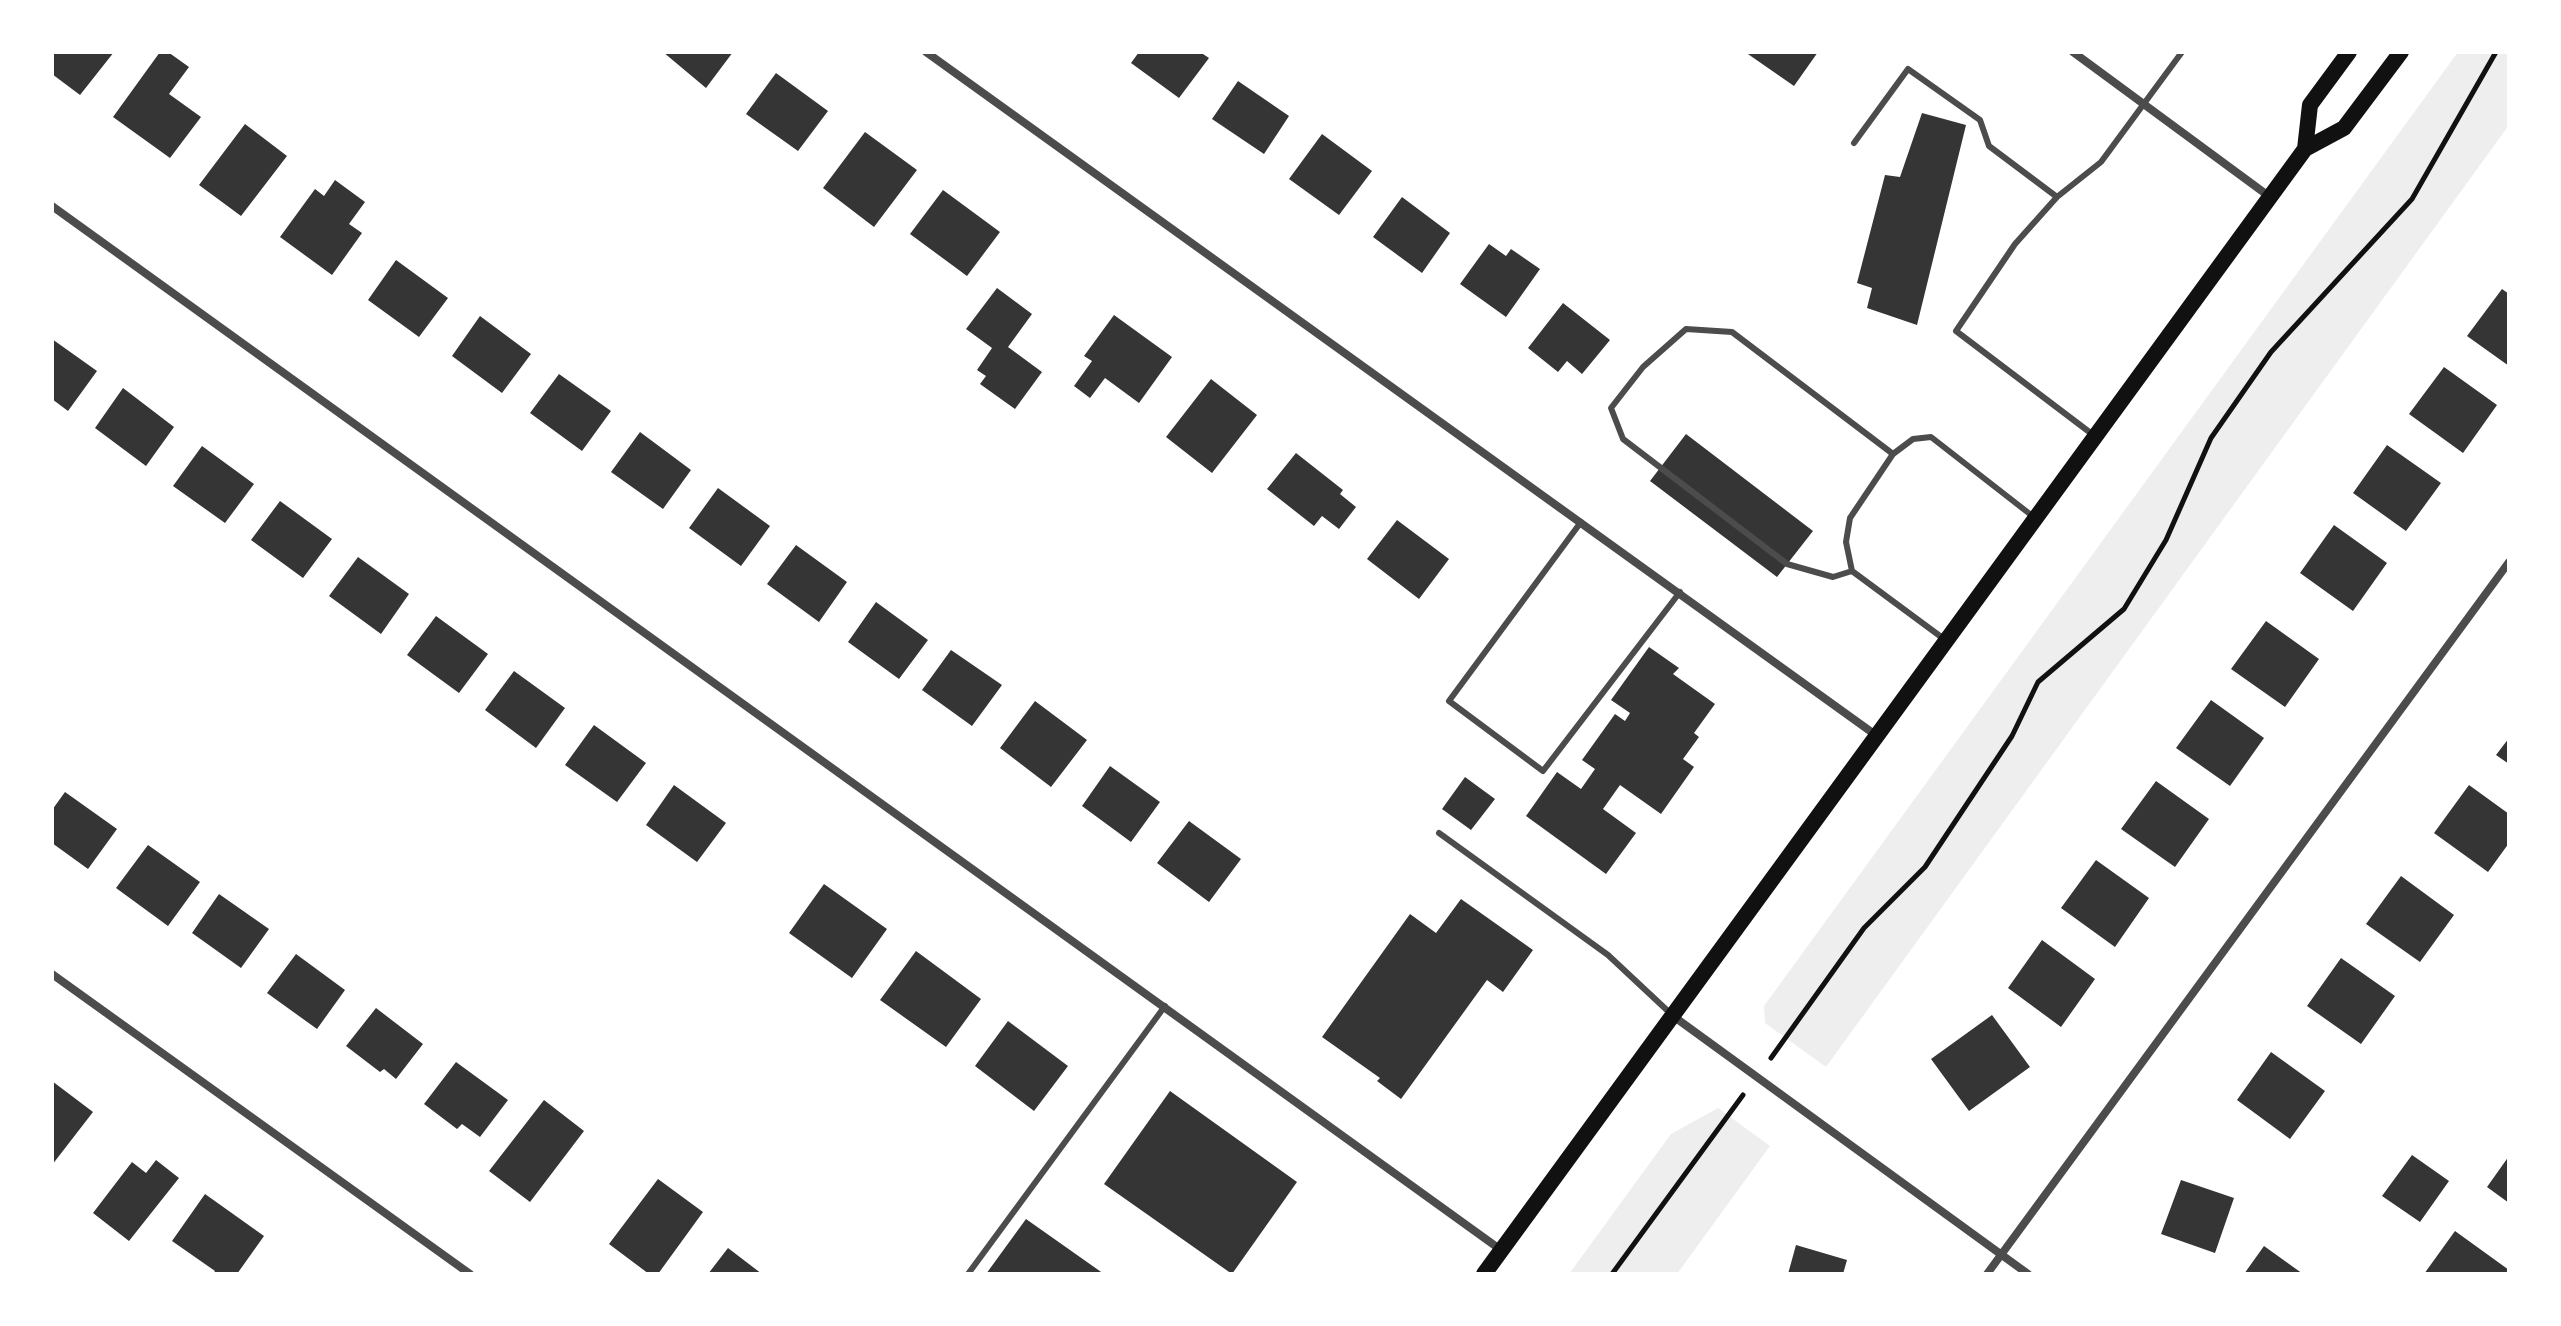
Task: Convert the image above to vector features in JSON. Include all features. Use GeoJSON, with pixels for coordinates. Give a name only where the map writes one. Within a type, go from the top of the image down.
{"type":"FeatureCollection","features":[{"type":"Feature","properties":{"kind":"main road"},"geometry":{"type":"LineString","coordinates":[[2305,149],[2310,105],[2349,52]]}},
{"type":"Feature","properties":{"kind":"main road"},"geometry":{"type":"LineString","coordinates":[[1484,1274],[2305,149],[2344,128],[2401,52]]}},
{"type":"Feature","properties":{"kind":"street"},"geometry":{"type":"LineString","coordinates":[[926,52],[1877,736]]}},
{"type":"Feature","properties":{"kind":"street"},"geometry":{"type":"LineString","coordinates":[[2073,52],[2271,197]]}},
{"type":"Feature","properties":{"kind":"street"},"geometry":{"type":"LineString","coordinates":[[52,206],[1501,1250]]}},
{"type":"Feature","properties":{"kind":"street"},"geometry":{"type":"LineString","coordinates":[[1987,1274],[2509,562]]}},
{"type":"Feature","properties":{"kind":"street"},"geometry":{"type":"LineString","coordinates":[[52,974],[470,1274]]}},
{"type":"Feature","properties":{"kind":"street"},"geometry":{"type":"LineString","coordinates":[[1673,1015],[2028,1274]]}},
{"type":"Feature","properties":{"kind":"lane"},"geometry":{"type":"LineString","coordinates":[[2095,437],[1956,331],[2015,244],[2057,197],[2101,162],[2182,52]]}},
{"type":"Feature","properties":{"kind":"lane"},"geometry":{"type":"LineString","coordinates":[[1854,143],[1908,69],[1980,120],[1989,146],[2057,197]]}},
{"type":"Feature","properties":{"kind":"lane"},"geometry":{"type":"LineString","coordinates":[[1852,571],[1833,577],[1787,564],[1623,439],[1611,408],[1643,367],[1686,329],[1732,332],[1893,454]]}},
{"type":"Feature","properties":{"kind":"lane"},"geometry":{"type":"LineString","coordinates":[[1947,641],[1852,571],[1846,542],[1850,518],[1893,454],[1913,439],[1931,437],[2036,519]]}},
{"type":"Feature","properties":{"kind":"lane"},"geometry":{"type":"LineString","coordinates":[[1581,522],[1449,701],[1543,771],[1680,592]]}},
{"type":"Feature","properties":{"kind":"lane"},"geometry":{"type":"LineString","coordinates":[[1439,833],[1608,955],[1673,1015]]}},
{"type":"Feature","properties":{"kind":"lane"},"geometry":{"type":"LineString","coordinates":[[968,1274],[1165,1006]]}},
{"type":"Feature","properties":{"kind":"path"},"geometry":{"type":"LineString","coordinates":[[1776,1051],[1864,928],[1925,867],[2012,736],[2038,682],[2124,609],[2166,540],[2211,438],[2271,352],[2412,199],[2496,52]]}},
{"type":"Feature","properties":{"kind":"path"},"geometry":{"type":"LineString","coordinates":[[1612,1274],[1739,1102]]}},
{"type":"Feature","properties":{"kind":"shaded area"},"geometry":{"type":"Polygon","coordinates":[[[2458,52],[2509,52],[2509,125],[1826,1067],[1765,1023],[1764,1006],[2458,52]]]}},
{"type":"Feature","properties":{"kind":"shaded area"},"geometry":{"type":"Polygon","coordinates":[[[1718,1108],[1770,1146],[1677,1274],[1569,1274],[1671,1134],[1718,1108]]]}},
{"type":"Feature","properties":{"kind":"building"},"geometry":{"type":"Polygon","coordinates":[[[52,52],[114,52],[80,95],[52,74],[52,52]]]}},
{"type":"Feature","properties":{"kind":"building"},"geometry":{"type":"Polygon","coordinates":[[[160,52],[168,52],[189,67],[169,94],[201,117],[170,158],[113,117],[160,52]]]}},
{"type":"Feature","properties":{"kind":"building"},"geometry":{"type":"Polygon","coordinates":[[[663,52],[733,52],[706,88],[663,52]]]}},
{"type":"Feature","properties":{"kind":"building"},"geometry":{"type":"Polygon","coordinates":[[[1139,52],[1200,52],[1209,58],[1179,98],[1131,63],[1139,52]]]}},
{"type":"Feature","properties":{"kind":"building"},"geometry":{"type":"Polygon","coordinates":[[[1745,52],[1818,52],[1794,86],[1745,52]]]}},
{"type":"Feature","properties":{"kind":"building"},"geometry":{"type":"Polygon","coordinates":[[[776,73],[828,111],[798,151],[746,114],[776,73]]]}},
{"type":"Feature","properties":{"kind":"building"},"geometry":{"type":"Polygon","coordinates":[[[1238,81],[1289,116],[1264,154],[1212,119],[1238,81]]]}},
{"type":"Feature","properties":{"kind":"building"},"geometry":{"type":"Polygon","coordinates":[[[1922,113],[1966,125],[1917,325],[1867,308],[1872,288],[1857,283],[1885,175],[1900,177],[1922,113]]]}},
{"type":"Feature","properties":{"kind":"building"},"geometry":{"type":"Polygon","coordinates":[[[245,124],[287,156],[241,216],[199,185],[245,124]]]}},
{"type":"Feature","properties":{"kind":"building"},"geometry":{"type":"Polygon","coordinates":[[[865,132],[917,170],[874,227],[823,188],[865,132]]]}},
{"type":"Feature","properties":{"kind":"building"},"geometry":{"type":"Polygon","coordinates":[[[1322,134],[1372,171],[1339,215],[1289,179],[1322,134]]]}},
{"type":"Feature","properties":{"kind":"building"},"geometry":{"type":"Polygon","coordinates":[[[335,180],[365,202],[349,224],[362,233],[332,275],[280,237],[315,189],[324,196],[335,180]]]}},
{"type":"Feature","properties":{"kind":"building"},"geometry":{"type":"Polygon","coordinates":[[[943,190],[1000,232],[967,276],[910,234],[943,190]]]}},
{"type":"Feature","properties":{"kind":"building"},"geometry":{"type":"Polygon","coordinates":[[[1402,197],[1450,233],[1422,273],[1373,237],[1402,197]]]}},
{"type":"Feature","properties":{"kind":"building"},"geometry":{"type":"Polygon","coordinates":[[[1489,244],[1506,256],[1511,249],[1540,269],[1506,317],[1460,284],[1489,244]]]}},
{"type":"Feature","properties":{"kind":"building"},"geometry":{"type":"Polygon","coordinates":[[[396,260],[448,298],[419,337],[368,300],[396,260]]]}},
{"type":"Feature","properties":{"kind":"building"},"geometry":{"type":"Polygon","coordinates":[[[997,288],[1032,314],[1008,347],[1042,372],[1015,409],[980,384],[986,376],[977,370],[992,348],[966,329],[997,288]]]}},
{"type":"Feature","properties":{"kind":"building"},"geometry":{"type":"Polygon","coordinates":[[[2502,289],[2509,294],[2509,366],[2467,336],[2502,289]]]}},
{"type":"Feature","properties":{"kind":"building"},"geometry":{"type":"Polygon","coordinates":[[[1563,303],[1610,340],[1582,374],[1567,361],[1558,372],[1528,348],[1563,303]]]}},
{"type":"Feature","properties":{"kind":"building"},"geometry":{"type":"Polygon","coordinates":[[[1114,315],[1172,357],[1139,403],[1105,378],[1090,398],[1074,386],[1092,361],[1084,356],[1114,315]]]}},
{"type":"Feature","properties":{"kind":"building"},"geometry":{"type":"Polygon","coordinates":[[[480,316],[531,354],[502,393],[452,356],[480,316]]]}},
{"type":"Feature","properties":{"kind":"building"},"geometry":{"type":"Polygon","coordinates":[[[52,339],[97,371],[68,411],[52,399],[52,339]]]}},
{"type":"Feature","properties":{"kind":"building"},"geometry":{"type":"Polygon","coordinates":[[[2444,367],[2497,405],[2463,453],[2409,414],[2444,367]]]}},
{"type":"Feature","properties":{"kind":"building"},"geometry":{"type":"Polygon","coordinates":[[[559,374],[611,411],[582,451],[530,413],[559,374]]]}},
{"type":"Feature","properties":{"kind":"building"},"geometry":{"type":"Polygon","coordinates":[[[1211,379],[1257,415],[1212,473],[1166,437],[1211,379]]]}},
{"type":"Feature","properties":{"kind":"building"},"geometry":{"type":"Polygon","coordinates":[[[123,388],[174,427],[146,466],[95,428],[123,388]]]}},
{"type":"Feature","properties":{"kind":"building"},"geometry":{"type":"Polygon","coordinates":[[[640,432],[691,470],[663,509],[611,472],[640,432]]]}},
{"type":"Feature","properties":{"kind":"building"},"geometry":{"type":"Polygon","coordinates":[[[1686,434],[1813,531],[1777,577],[1650,481],[1686,434]]]}},
{"type":"Feature","properties":{"kind":"building"},"geometry":{"type":"Polygon","coordinates":[[[2387,445],[2441,483],[2406,531],[2353,493],[2387,445]]]}},
{"type":"Feature","properties":{"kind":"building"},"geometry":{"type":"Polygon","coordinates":[[[202,446],[254,484],[225,523],[173,486],[202,446]]]}},
{"type":"Feature","properties":{"kind":"building"},"geometry":{"type":"Polygon","coordinates":[[[1296,453],[1343,490],[1340,494],[1356,507],[1339,529],[1322,516],[1314,526],[1267,489],[1296,453]]]}},
{"type":"Feature","properties":{"kind":"building"},"geometry":{"type":"Polygon","coordinates":[[[718,488],[770,526],[741,566],[689,528],[718,488]]]}},
{"type":"Feature","properties":{"kind":"building"},"geometry":{"type":"Polygon","coordinates":[[[280,501],[332,539],[303,578],[251,540],[280,501]]]}},
{"type":"Feature","properties":{"kind":"building"},"geometry":{"type":"Polygon","coordinates":[[[1397,520],[1449,559],[1419,599],[1367,559],[1397,520]]]}},
{"type":"Feature","properties":{"kind":"building"},"geometry":{"type":"Polygon","coordinates":[[[2334,525],[2387,563],[2353,611],[2300,573],[2334,525]]]}},
{"type":"Feature","properties":{"kind":"building"},"geometry":{"type":"Polygon","coordinates":[[[796,545],[847,582],[819,622],[767,584],[796,545]]]}},
{"type":"Feature","properties":{"kind":"building"},"geometry":{"type":"Polygon","coordinates":[[[358,557],[409,594],[381,634],[329,596],[358,557]]]}},
{"type":"Feature","properties":{"kind":"building"},"geometry":{"type":"Polygon","coordinates":[[[876,602],[928,640],[899,679],[848,642],[876,602]]]}},
{"type":"Feature","properties":{"kind":"building"},"geometry":{"type":"Polygon","coordinates":[[[436,616],[488,654],[459,693],[407,655],[436,616]]]}},
{"type":"Feature","properties":{"kind":"building"},"geometry":{"type":"Polygon","coordinates":[[[2266,621],[2319,659],[2285,707],[2231,669],[2266,621]]]}},
{"type":"Feature","properties":{"kind":"building"},"geometry":{"type":"Polygon","coordinates":[[[1649,647],[1679,668],[1673,674],[1715,704],[1694,733],[1699,737],[1683,759],[1694,767],[1661,814],[1620,785],[1603,809],[1636,833],[1606,874],[1526,816],[1557,772],[1581,789],[1595,769],[1582,760],[1615,714],[1625,721],[1630,713],[1611,700],[1649,647]]]}},
{"type":"Feature","properties":{"kind":"building"},"geometry":{"type":"Polygon","coordinates":[[[951,650],[1002,685],[972,726],[922,690],[951,650]]]}},
{"type":"Feature","properties":{"kind":"building"},"geometry":{"type":"Polygon","coordinates":[[[514,671],[565,708],[536,748],[485,710],[514,671]]]}},
{"type":"Feature","properties":{"kind":"building"},"geometry":{"type":"Polygon","coordinates":[[[2211,700],[2264,738],[2230,786],[2176,748],[2211,700]]]}},
{"type":"Feature","properties":{"kind":"building"},"geometry":{"type":"Polygon","coordinates":[[[1035,701],[1087,740],[1051,787],[1000,748],[1035,701]]]}},
{"type":"Feature","properties":{"kind":"building"},"geometry":{"type":"Polygon","coordinates":[[[594,725],[646,763],[617,802],[565,765],[594,725]]]}},
{"type":"Feature","properties":{"kind":"building"},"geometry":{"type":"Polygon","coordinates":[[[2509,738],[2509,764],[2496,755],[2509,738]]]}},
{"type":"Feature","properties":{"kind":"building"},"geometry":{"type":"Polygon","coordinates":[[[1110,766],[1160,802],[1131,842],[1082,806],[1110,766]]]}},
{"type":"Feature","properties":{"kind":"building"},"geometry":{"type":"Polygon","coordinates":[[[1465,777],[1495,799],[1471,830],[1442,809],[1465,777]]]}},
{"type":"Feature","properties":{"kind":"building"},"geometry":{"type":"Polygon","coordinates":[[[2156,781],[2209,819],[2175,867],[2121,829],[2156,781]]]}},
{"type":"Feature","properties":{"kind":"building"},"geometry":{"type":"Polygon","coordinates":[[[674,785],[726,823],[697,862],[646,825],[674,785]]]}},
{"type":"Feature","properties":{"kind":"building"},"geometry":{"type":"Polygon","coordinates":[[[2469,785],[2509,814],[2509,843],[2488,872],[2434,833],[2469,785]]]}},
{"type":"Feature","properties":{"kind":"building"},"geometry":{"type":"Polygon","coordinates":[[[65,792],[117,829],[88,869],[52,843],[52,810],[65,792]]]}},
{"type":"Feature","properties":{"kind":"building"},"geometry":{"type":"Polygon","coordinates":[[[1189,821],[1241,859],[1209,902],[1157,863],[1189,821]]]}},
{"type":"Feature","properties":{"kind":"building"},"geometry":{"type":"Polygon","coordinates":[[[148,845],[200,882],[168,926],[116,888],[148,845]]]}},
{"type":"Feature","properties":{"kind":"building"},"geometry":{"type":"Polygon","coordinates":[[[2096,860],[2149,898],[2115,947],[2061,908],[2096,860]]]}},
{"type":"Feature","properties":{"kind":"building"},"geometry":{"type":"Polygon","coordinates":[[[2401,876],[2454,915],[2420,962],[2366,924],[2401,876]]]}},
{"type":"Feature","properties":{"kind":"building"},"geometry":{"type":"Polygon","coordinates":[[[824,884],[887,929],[852,978],[789,933],[824,884]]]}},
{"type":"Feature","properties":{"kind":"building"},"geometry":{"type":"Polygon","coordinates":[[[219,894],[269,929],[241,968],[192,933],[219,894]]]}},
{"type":"Feature","properties":{"kind":"building"},"geometry":{"type":"Polygon","coordinates":[[[1461,899],[1533,950],[1503,992],[1487,980],[1401,1099],[1377,1081],[1380,1078],[1322,1037],[1410,914],[1436,933],[1461,899]]]}},
{"type":"Feature","properties":{"kind":"building"},"geometry":{"type":"Polygon","coordinates":[[[2042,940],[2095,979],[2061,1027],[2008,988],[2042,940]]]}},
{"type":"Feature","properties":{"kind":"building"},"geometry":{"type":"Polygon","coordinates":[[[916,951],[981,999],[946,1047],[880,1000],[916,951]]]}},
{"type":"Feature","properties":{"kind":"building"},"geometry":{"type":"Polygon","coordinates":[[[296,954],[345,990],[317,1029],[267,993],[296,954]]]}},
{"type":"Feature","properties":{"kind":"building"},"geometry":{"type":"Polygon","coordinates":[[[2341,958],[2395,996],[2361,1044],[2307,1006],[2341,958]]]}},
{"type":"Feature","properties":{"kind":"building"},"geometry":{"type":"Polygon","coordinates":[[[376,1008],[423,1044],[396,1079],[384,1069],[380,1072],[346,1046],[376,1008]]]}},
{"type":"Feature","properties":{"kind":"building"},"geometry":{"type":"Polygon","coordinates":[[[1992,1015],[2030,1067],[1969,1111],[1931,1059],[1992,1015]]]}},
{"type":"Feature","properties":{"kind":"building"},"geometry":{"type":"Polygon","coordinates":[[[1008,1021],[1068,1066],[1034,1111],[975,1066],[1008,1021]]]}},
{"type":"Feature","properties":{"kind":"building"},"geometry":{"type":"Polygon","coordinates":[[[2271,1052],[2325,1091],[2290,1139],[2237,1100],[2271,1052]]]}},
{"type":"Feature","properties":{"kind":"building"},"geometry":{"type":"Polygon","coordinates":[[[456,1062],[508,1100],[480,1137],[462,1124],[457,1129],[424,1104],[456,1062]]]}},
{"type":"Feature","properties":{"kind":"building"},"geometry":{"type":"Polygon","coordinates":[[[52,1081],[93,1112],[52,1165],[52,1081]]]}},
{"type":"Feature","properties":{"kind":"building"},"geometry":{"type":"Polygon","coordinates":[[[1170,1091],[1297,1182],[1232,1274],[1104,1184],[1170,1091]]]}},
{"type":"Feature","properties":{"kind":"building"},"geometry":{"type":"Polygon","coordinates":[[[544,1100],[584,1131],[530,1202],[489,1171],[544,1100]]]}},
{"type":"Feature","properties":{"kind":"building"},"geometry":{"type":"Polygon","coordinates":[[[2412,1155],[2449,1181],[2420,1222],[2382,1196],[2412,1155]]]}},
{"type":"Feature","properties":{"kind":"building"},"geometry":{"type":"Polygon","coordinates":[[[2509,1156],[2509,1203],[2487,1187],[2509,1156]]]}},
{"type":"Feature","properties":{"kind":"building"},"geometry":{"type":"Polygon","coordinates":[[[156,1160],[179,1178],[129,1241],[93,1213],[132,1162],[146,1173],[156,1160]]]}},
{"type":"Feature","properties":{"kind":"building"},"geometry":{"type":"Polygon","coordinates":[[[658,1179],[703,1212],[658,1274],[649,1274],[609,1244],[658,1179]]]}},
{"type":"Feature","properties":{"kind":"building"},"geometry":{"type":"Polygon","coordinates":[[[2181,1180],[2234,1198],[2215,1253],[2161,1234],[2181,1180]]]}},
{"type":"Feature","properties":{"kind":"building"},"geometry":{"type":"Polygon","coordinates":[[[205,1194],[264,1236],[237,1274],[213,1274],[215,1271],[172,1241],[205,1194]]]}},
{"type":"Feature","properties":{"kind":"building"},"geometry":{"type":"Polygon","coordinates":[[[1026,1219],[1104,1274],[986,1274],[1026,1219]]]}},
{"type":"Feature","properties":{"kind":"building"},"geometry":{"type":"Polygon","coordinates":[[[2455,1231],[2509,1270],[2506,1274],[2424,1274],[2455,1231]]]}},
{"type":"Feature","properties":{"kind":"building"},"geometry":{"type":"Polygon","coordinates":[[[1796,1245],[1847,1260],[1843,1274],[1788,1274],[1796,1245]]]}},
{"type":"Feature","properties":{"kind":"building"},"geometry":{"type":"Polygon","coordinates":[[[2264,1246],[2303,1274],[2244,1274],[2264,1246]]]}},
{"type":"Feature","properties":{"kind":"building"},"geometry":{"type":"Polygon","coordinates":[[[728,1248],[762,1274],[708,1274],[728,1248]]]}}]}
